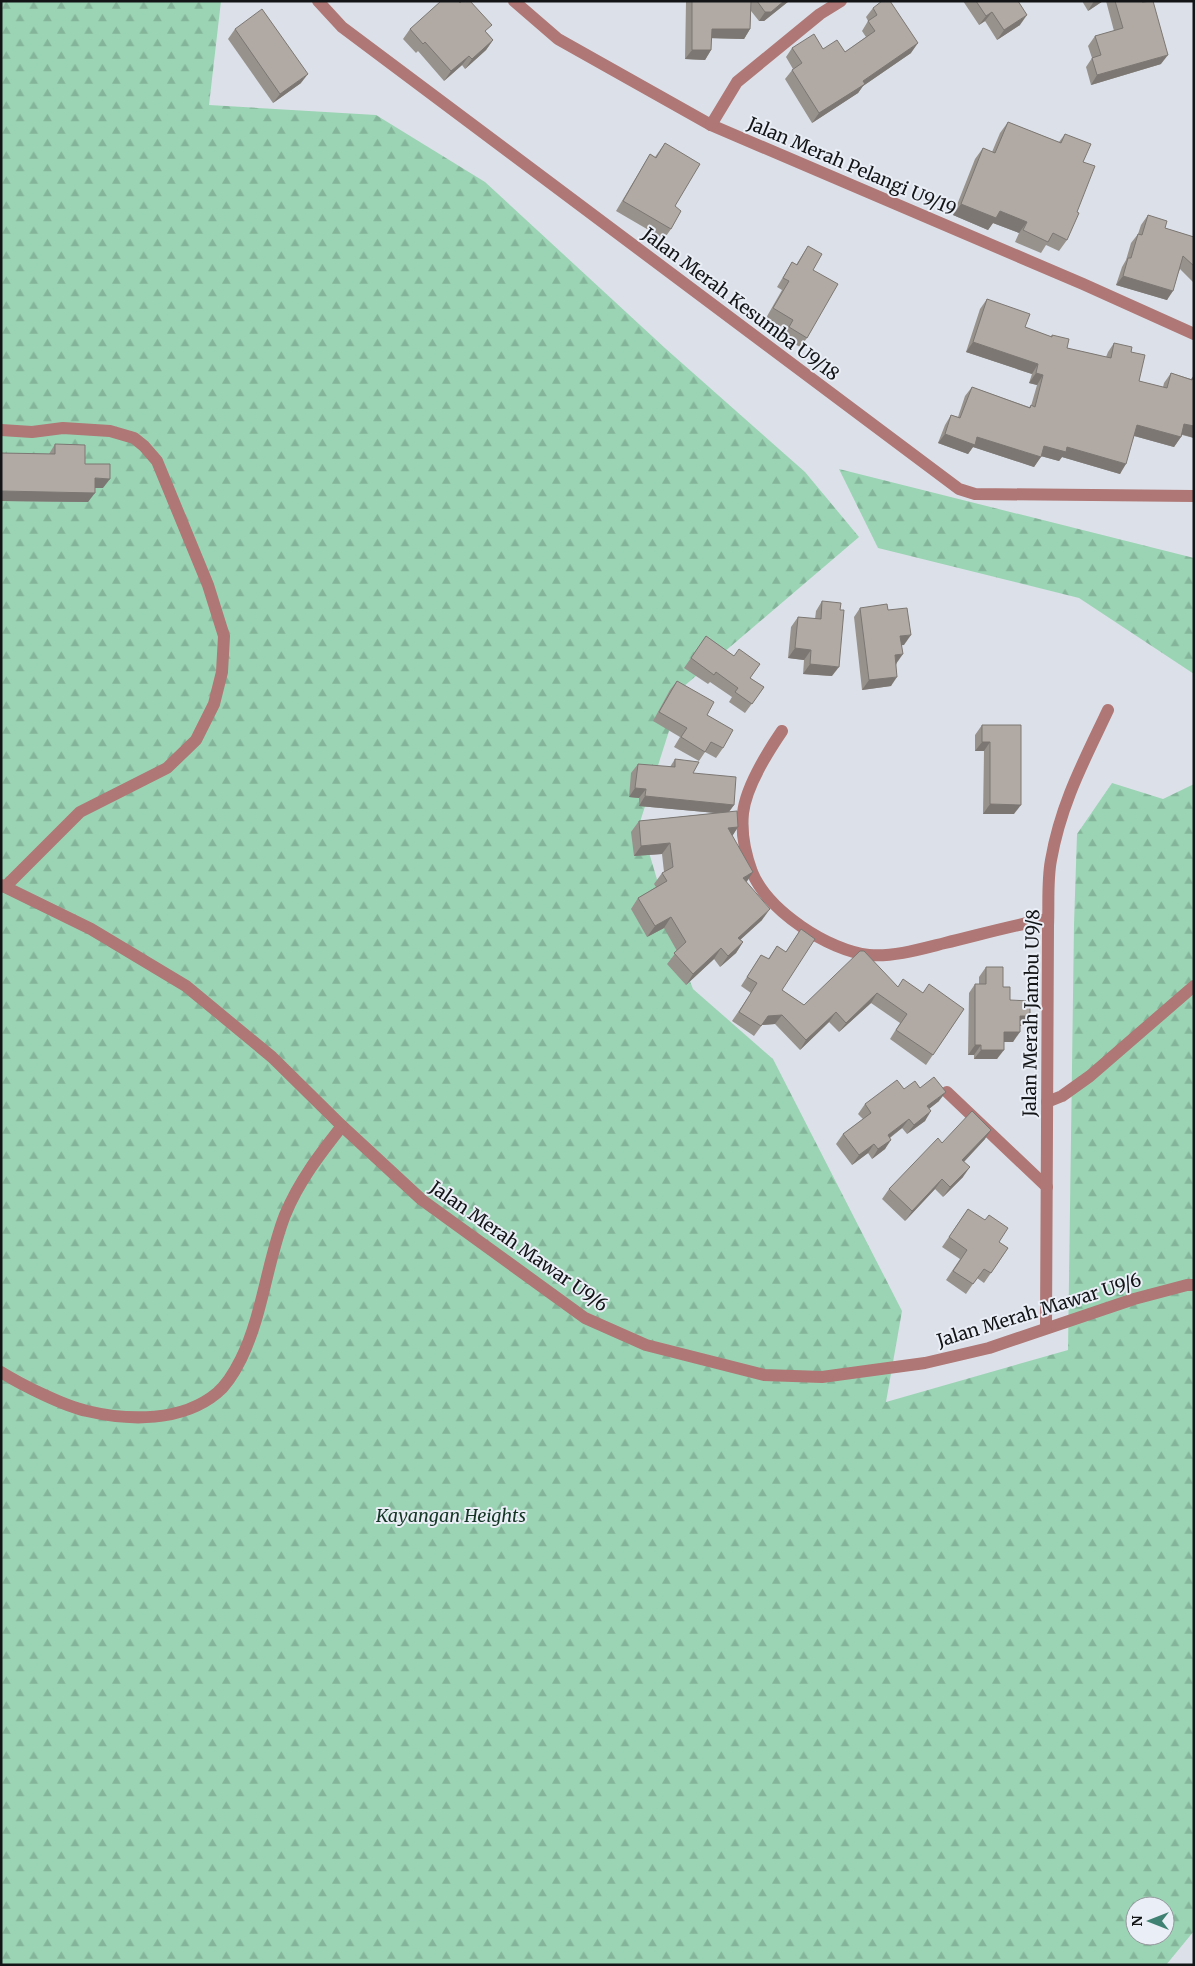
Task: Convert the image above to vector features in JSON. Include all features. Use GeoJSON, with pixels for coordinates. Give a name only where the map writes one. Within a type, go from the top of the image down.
{"type":"FeatureCollection","features":[{"type":"Feature","properties":{"kind":"street","name":"Jalan Merah Kesumba U9/18"},"geometry":{"type":"LineString","coordinates":[[318,1],[342,28],[960,489],[975,494],[1194,496]]}},
{"type":"Feature","properties":{"kind":"street","name":"Jalan Merah Pelangi U9/19"},"geometry":{"type":"LineString","coordinates":[[514,1],[558,39],[711,125],[1074,280],[1194,334]]}},
{"type":"Feature","properties":{"kind":"street"},"geometry":{"type":"LineString","coordinates":[[711,125],[737,82],[820,14],[841,1]]}},
{"type":"Feature","properties":{"kind":"street"},"geometry":{"type":"LineString","coordinates":[[1,430],[32,432],[63,428],[110,431],[134,438],[144,446],[157,461],[208,585],[224,636],[222,672],[214,704],[196,740],[167,768],[80,812],[3,886]]}},
{"type":"Feature","properties":{"kind":"street","name":"Jalan Merah Jambu U9/8"},"geometry":{"type":"LineString","coordinates":[[1046,1328],[1048,919],[1051,862],[1059,823],[1072,785],[1108,710]]}},
{"type":"Feature","properties":{"kind":"street"},"geometry":{"type":"LineString","coordinates":[[782,731],[756,774],[744,810],[742,838],[753,873],[767,895],[785,915],[814,935],[844,949],[870,955],[922,949],[1048,919]]}},
{"type":"Feature","properties":{"kind":"street","name":"Jalan Merah Mawar U9/6"},"geometry":{"type":"LineString","coordinates":[[3,886],[91,929],[186,986],[272,1056],[342,1126],[422,1200],[585,1318],[646,1345],[764,1375],[822,1377],[925,1363],[989,1348],[1134,1299],[1194,1285]]}},
{"type":"Feature","properties":{"kind":"street"},"geometry":{"type":"LineString","coordinates":[[1047,1102],[1062,1096],[1090,1076],[1194,986]]}},
{"type":"Feature","properties":{"kind":"street"},"geometry":{"type":"LineString","coordinates":[[948,1092],[1047,1187]]}},
{"type":"Feature","properties":{"kind":"street"},"geometry":{"type":"LineString","coordinates":[[1,1372],[51,1397],[85,1411],[126,1418],[145,1418],[175,1413],[191,1408],[218,1393],[232,1377],[242,1357],[254,1325],[285,1216],[296,1192],[312,1165],[342,1126]]}},
{"type":"Feature","properties":{"kind":"green space","name":"Kayangan Heights"},"geometry":{"type":"Polygon","coordinates":[[[1,1],[221,1],[209,105],[376,115],[485,182],[666,349],[805,472],[859,537],[683,687],[640,822],[677,947],[693,989],[773,1059],[902,1311],[886,1402],[1068,1350],[1077,834],[1112,783],[1163,799],[1194,784],[1194,1931],[1166,1965],[1,1965],[1,1]]]}},
{"type":"Feature","properties":{"kind":"green space"},"geometry":{"type":"Polygon","coordinates":[[[839,469],[1194,558],[1194,674],[1079,598],[878,548],[839,469]]]}},
{"type":"Feature","properties":{"kind":"building"},"geometry":{"type":"Polygon","coordinates":[[[441,1],[459,1],[460,3],[461,1],[470,1],[492,25],[485,31],[493,40],[472,59],[469,56],[451,71],[425,42],[423,44],[410,29],[441,1]]]}},
{"type":"Feature","properties":{"kind":"building"},"geometry":{"type":"Polygon","coordinates":[[[692,1],[751,1],[750,29],[712,29],[711,50],[692,50],[692,1]]]}},
{"type":"Feature","properties":{"kind":"building"},"geometry":{"type":"Polygon","coordinates":[[[757,1],[784,1],[771,12],[765,12],[757,1]]]}},
{"type":"Feature","properties":{"kind":"building"},"geometry":{"type":"Polygon","coordinates":[[[882,1],[890,1],[918,43],[863,81],[865,84],[819,113],[792,70],[802,63],[792,48],[814,34],[823,49],[837,40],[845,52],[875,31],[868,21],[877,15],[873,8],[882,1]]]}},
{"type":"Feature","properties":{"kind":"building"},"geometry":{"type":"Polygon","coordinates":[[[976,1],[1018,1],[1027,15],[1004,30],[992,12],[986,16],[976,1]]]}},
{"type":"Feature","properties":{"kind":"building"},"geometry":{"type":"Polygon","coordinates":[[[1115,1],[1153,1],[1168,55],[1097,75],[1092,58],[1101,55],[1095,36],[1123,28],[1115,1]]]}},
{"type":"Feature","properties":{"kind":"building"},"geometry":{"type":"Polygon","coordinates":[[[262,9],[308,74],[280,94],[235,29],[262,9]]]}},
{"type":"Feature","properties":{"kind":"building"},"geometry":{"type":"Polygon","coordinates":[[[1008,122],[1061,143],[1065,134],[1091,144],[1083,162],[1095,166],[1077,212],[1079,213],[1067,240],[1053,233],[1048,242],[1023,230],[1027,222],[1000,211],[996,218],[961,204],[983,148],[995,153],[1008,122]]]}},
{"type":"Feature","properties":{"kind":"building"},"geometry":{"type":"Polygon","coordinates":[[[665,143],[700,164],[675,206],[681,211],[671,229],[623,201],[650,154],[656,158],[665,143]]]}},
{"type":"Feature","properties":{"kind":"building"},"geometry":{"type":"Polygon","coordinates":[[[1148,215],[1167,221],[1165,228],[1194,237],[1194,266],[1183,256],[1173,291],[1123,276],[1128,258],[1131,258],[1138,234],[1142,235],[1148,215]]]}},
{"type":"Feature","properties":{"kind":"building"},"geometry":{"type":"Polygon","coordinates":[[[808,246],[822,254],[813,270],[838,284],[807,338],[789,327],[793,320],[773,308],[789,281],[783,278],[792,262],[797,265],[808,246]]]}},
{"type":"Feature","properties":{"kind":"building"},"geometry":{"type":"Polygon","coordinates":[[[987,299],[1030,314],[1025,327],[1052,337],[1052,335],[1069,339],[1067,348],[1111,358],[1114,343],[1132,347],[1131,352],[1145,355],[1139,381],[1167,388],[1171,373],[1192,380],[1194,376],[1194,426],[1184,424],[1181,437],[1137,425],[1126,464],[1067,447],[1066,452],[1044,446],[1041,457],[977,437],[975,445],[945,434],[951,415],[960,418],[972,387],[1030,408],[1031,405],[1035,407],[1043,375],[1036,373],[1038,364],[973,342],[987,299]]]}},
{"type":"Feature","properties":{"kind":"building"},"geometry":{"type":"Polygon","coordinates":[[[55,444],[85,445],[85,464],[110,464],[110,479],[95,478],[95,493],[1,491],[1,453],[55,454],[55,444]]]}},
{"type":"Feature","properties":{"kind":"building"},"geometry":{"type":"Polygon","coordinates":[[[822,601],[841,603],[840,610],[844,610],[839,667],[810,664],[811,650],[795,648],[798,617],[821,619],[822,601]]]}},
{"type":"Feature","properties":{"kind":"building"},"geometry":{"type":"Polygon","coordinates":[[[887,604],[888,610],[907,608],[911,635],[900,636],[903,654],[895,655],[897,677],[869,680],[860,608],[887,604]]]}},
{"type":"Feature","properties":{"kind":"building"},"geometry":{"type":"Polygon","coordinates":[[[706,636],[734,656],[739,649],[760,664],[750,678],[764,687],[752,704],[735,692],[738,688],[716,672],[714,675],[691,658],[706,636]]]}},
{"type":"Feature","properties":{"kind":"building"},"geometry":{"type":"Polygon","coordinates":[[[677,681],[714,702],[707,715],[733,730],[723,748],[711,742],[705,752],[681,737],[687,728],[659,712],[677,681]]]}},
{"type":"Feature","properties":{"kind":"building"},"geometry":{"type":"Polygon","coordinates":[[[982,725],[1021,725],[1021,805],[990,804],[990,742],[982,742],[982,725]]]}},
{"type":"Feature","properties":{"kind":"building"},"geometry":{"type":"Polygon","coordinates":[[[675,759],[699,762],[693,773],[736,777],[734,805],[645,796],[646,789],[635,788],[638,764],[675,767],[675,759]]]}},
{"type":"Feature","properties":{"kind":"building"},"geometry":{"type":"Polygon","coordinates":[[[737,811],[738,827],[728,828],[753,872],[743,878],[770,909],[738,938],[743,942],[728,956],[721,948],[693,974],[674,953],[686,942],[671,917],[655,926],[638,898],[667,881],[662,873],[673,867],[670,843],[641,846],[639,821],[737,811]]]}},
{"type":"Feature","properties":{"kind":"building"},"geometry":{"type":"Polygon","coordinates":[[[801,929],[815,939],[782,990],[804,1005],[860,951],[864,951],[898,987],[903,979],[923,993],[929,984],[964,1009],[933,1055],[896,1030],[907,1014],[877,993],[846,1023],[836,1012],[806,1040],[782,1015],[768,1016],[761,1026],[739,1012],[757,983],[747,977],[761,955],[769,959],[777,946],[786,952],[801,929]]]}},
{"type":"Feature","properties":{"kind":"building"},"geometry":{"type":"Polygon","coordinates":[[[986,967],[1003,967],[1003,987],[1010,987],[1010,1000],[1030,1001],[1030,1016],[1020,1016],[1020,1032],[1004,1032],[1004,1050],[981,1050],[981,1045],[975,1045],[975,984],[986,984],[986,967]]]}},
{"type":"Feature","properties":{"kind":"building"},"geometry":{"type":"Polygon","coordinates":[[[934,1077],[946,1092],[927,1106],[931,1111],[914,1125],[909,1119],[888,1135],[891,1140],[878,1149],[874,1144],[859,1155],[843,1134],[871,1113],[865,1104],[897,1080],[904,1089],[915,1081],[920,1088],[934,1077]]]}},
{"type":"Feature","properties":{"kind":"building"},"geometry":{"type":"Polygon","coordinates":[[[972,1111],[991,1130],[962,1160],[970,1167],[950,1187],[942,1179],[912,1211],[889,1189],[938,1138],[942,1143],[972,1111]]]}},
{"type":"Feature","properties":{"kind":"building"},"geometry":{"type":"Polygon","coordinates":[[[968,1209],[985,1220],[989,1215],[1008,1228],[999,1242],[1008,1248],[991,1273],[984,1269],[973,1284],[953,1271],[967,1250],[949,1237],[968,1209]]]}}]}
